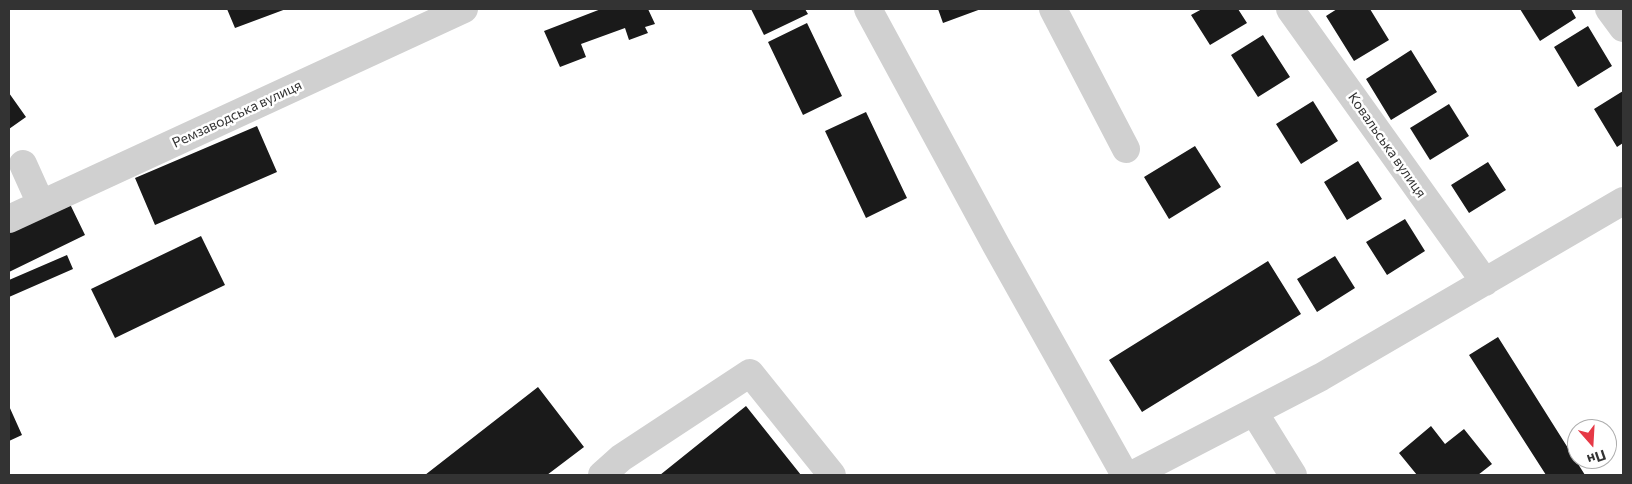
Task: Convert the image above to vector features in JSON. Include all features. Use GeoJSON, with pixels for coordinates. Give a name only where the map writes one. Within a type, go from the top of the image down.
{"type":"FeatureCollection","features":[{"type":"Feature","properties":{"kind":"street","name":"Ремзаводська вулиця"},"geometry":{"type":"LineString","coordinates":[[9,219],[464,9]]}},
{"type":"Feature","properties":{"kind":"street"},"geometry":{"type":"LineString","coordinates":[[868,9],[996,245],[1125,475]]}},
{"type":"Feature","properties":{"kind":"street"},"geometry":{"type":"LineString","coordinates":[[1052,9],[1126,149]]}},
{"type":"Feature","properties":{"kind":"street","name":"Ковальська вулиця"},"geometry":{"type":"LineString","coordinates":[[1290,9],[1485,282]]}},
{"type":"Feature","properties":{"kind":"street"},"geometry":{"type":"LineString","coordinates":[[1609,9],[1623,28]]}},
{"type":"Feature","properties":{"kind":"street"},"geometry":{"type":"LineString","coordinates":[[23,164],[41,204]]}},
{"type":"Feature","properties":{"kind":"street"},"geometry":{"type":"LineString","coordinates":[[1132,475],[1321,377],[1623,201]]}},
{"type":"Feature","properties":{"kind":"street"},"geometry":{"type":"LineString","coordinates":[[602,475],[622,458],[750,373],[832,475]]}},
{"type":"Feature","properties":{"kind":"street"},"geometry":{"type":"LineString","coordinates":[[1254,412],[1293,475]]}},
{"type":"Feature","properties":{"kind":"building"},"geometry":{"type":"Polygon","coordinates":[[[227,9],[286,9],[235,28],[227,9]]]}},
{"type":"Feature","properties":{"kind":"building"},"geometry":{"type":"Polygon","coordinates":[[[601,9],[648,9],[655,24],[645,27],[648,33],[629,40],[625,28],[581,44],[586,57],[560,67],[544,31],[601,9]]]}},
{"type":"Feature","properties":{"kind":"building"},"geometry":{"type":"Polygon","coordinates":[[[751,9],[805,9],[808,14],[764,35],[751,9]]]}},
{"type":"Feature","properties":{"kind":"building"},"geometry":{"type":"Polygon","coordinates":[[[938,9],[981,9],[943,23],[938,9]]]}},
{"type":"Feature","properties":{"kind":"building"},"geometry":{"type":"Polygon","coordinates":[[[1202,9],[1238,9],[1247,23],[1210,45],[1191,15],[1202,9]]]}},
{"type":"Feature","properties":{"kind":"building"},"geometry":{"type":"Polygon","coordinates":[[[1337,9],[1370,9],[1389,40],[1354,61],[1326,16],[1337,9]]]}},
{"type":"Feature","properties":{"kind":"building"},"geometry":{"type":"Polygon","coordinates":[[[1520,9],[1571,9],[1576,18],[1540,41],[1520,9]]]}},
{"type":"Feature","properties":{"kind":"building"},"geometry":{"type":"Polygon","coordinates":[[[807,23],[842,96],[803,115],[768,42],[807,23]]]}},
{"type":"Feature","properties":{"kind":"building"},"geometry":{"type":"Polygon","coordinates":[[[1588,26],[1612,66],[1578,87],[1554,47],[1588,26]]]}},
{"type":"Feature","properties":{"kind":"building"},"geometry":{"type":"Polygon","coordinates":[[[1263,35],[1290,77],[1258,97],[1231,55],[1263,35]]]}},
{"type":"Feature","properties":{"kind":"building"},"geometry":{"type":"Polygon","coordinates":[[[1411,50],[1437,92],[1391,120],[1366,79],[1411,50]]]}},
{"type":"Feature","properties":{"kind":"building"},"geometry":{"type":"Polygon","coordinates":[[[1623,91],[1623,143],[1617,147],[1594,109],[1623,91]]]}},
{"type":"Feature","properties":{"kind":"building"},"geometry":{"type":"Polygon","coordinates":[[[9,93],[26,117],[9,129],[9,93]]]}},
{"type":"Feature","properties":{"kind":"building"},"geometry":{"type":"Polygon","coordinates":[[[1313,101],[1338,141],[1301,164],[1276,124],[1313,101]]]}},
{"type":"Feature","properties":{"kind":"building"},"geometry":{"type":"Polygon","coordinates":[[[1449,104],[1469,136],[1430,160],[1410,128],[1449,104]]]}},
{"type":"Feature","properties":{"kind":"building"},"geometry":{"type":"Polygon","coordinates":[[[866,112],[907,198],[866,218],[825,131],[866,112]]]}},
{"type":"Feature","properties":{"kind":"building"},"geometry":{"type":"Polygon","coordinates":[[[257,126],[277,172],[155,225],[135,178],[257,126]]]}},
{"type":"Feature","properties":{"kind":"building"},"geometry":{"type":"Polygon","coordinates":[[[1195,146],[1221,187],[1169,219],[1144,177],[1195,146]]]}},
{"type":"Feature","properties":{"kind":"building"},"geometry":{"type":"Polygon","coordinates":[[[1358,161],[1382,199],[1347,220],[1324,182],[1358,161]]]}},
{"type":"Feature","properties":{"kind":"building"},"geometry":{"type":"Polygon","coordinates":[[[1488,162],[1506,190],[1469,213],[1451,185],[1488,162]]]}},
{"type":"Feature","properties":{"kind":"building"},"geometry":{"type":"Polygon","coordinates":[[[69,202],[85,235],[9,272],[9,230],[69,202]]]}},
{"type":"Feature","properties":{"kind":"building"},"geometry":{"type":"Polygon","coordinates":[[[1405,219],[1425,251],[1387,275],[1366,242],[1405,219]]]}},
{"type":"Feature","properties":{"kind":"building"},"geometry":{"type":"Polygon","coordinates":[[[201,236],[225,285],[115,338],[91,289],[201,236]]]}},
{"type":"Feature","properties":{"kind":"building"},"geometry":{"type":"Polygon","coordinates":[[[67,255],[73,269],[9,297],[9,280],[67,255]]]}},
{"type":"Feature","properties":{"kind":"building"},"geometry":{"type":"Polygon","coordinates":[[[1335,256],[1355,288],[1317,312],[1297,279],[1335,256]]]}},
{"type":"Feature","properties":{"kind":"building"},"geometry":{"type":"Polygon","coordinates":[[[1268,261],[1301,314],[1142,412],[1109,360],[1268,261]]]}},
{"type":"Feature","properties":{"kind":"building"},"geometry":{"type":"Polygon","coordinates":[[[1498,337],[1567,446],[1567,469],[1581,469],[1585,475],[1546,475],[1469,355],[1498,337]]]}},
{"type":"Feature","properties":{"kind":"building"},"geometry":{"type":"Polygon","coordinates":[[[538,387],[584,447],[547,475],[425,475],[538,387]]]}},
{"type":"Feature","properties":{"kind":"building"},"geometry":{"type":"Polygon","coordinates":[[[9,406],[22,435],[9,441],[9,406]]]}},
{"type":"Feature","properties":{"kind":"building"},"geometry":{"type":"Polygon","coordinates":[[[746,406],[801,475],[660,475],[746,406]]]}},
{"type":"Feature","properties":{"kind":"building"},"geometry":{"type":"Polygon","coordinates":[[[1431,426],[1445,444],[1464,429],[1492,464],[1478,475],[1417,475],[1399,453],[1431,426]]]}}]}
